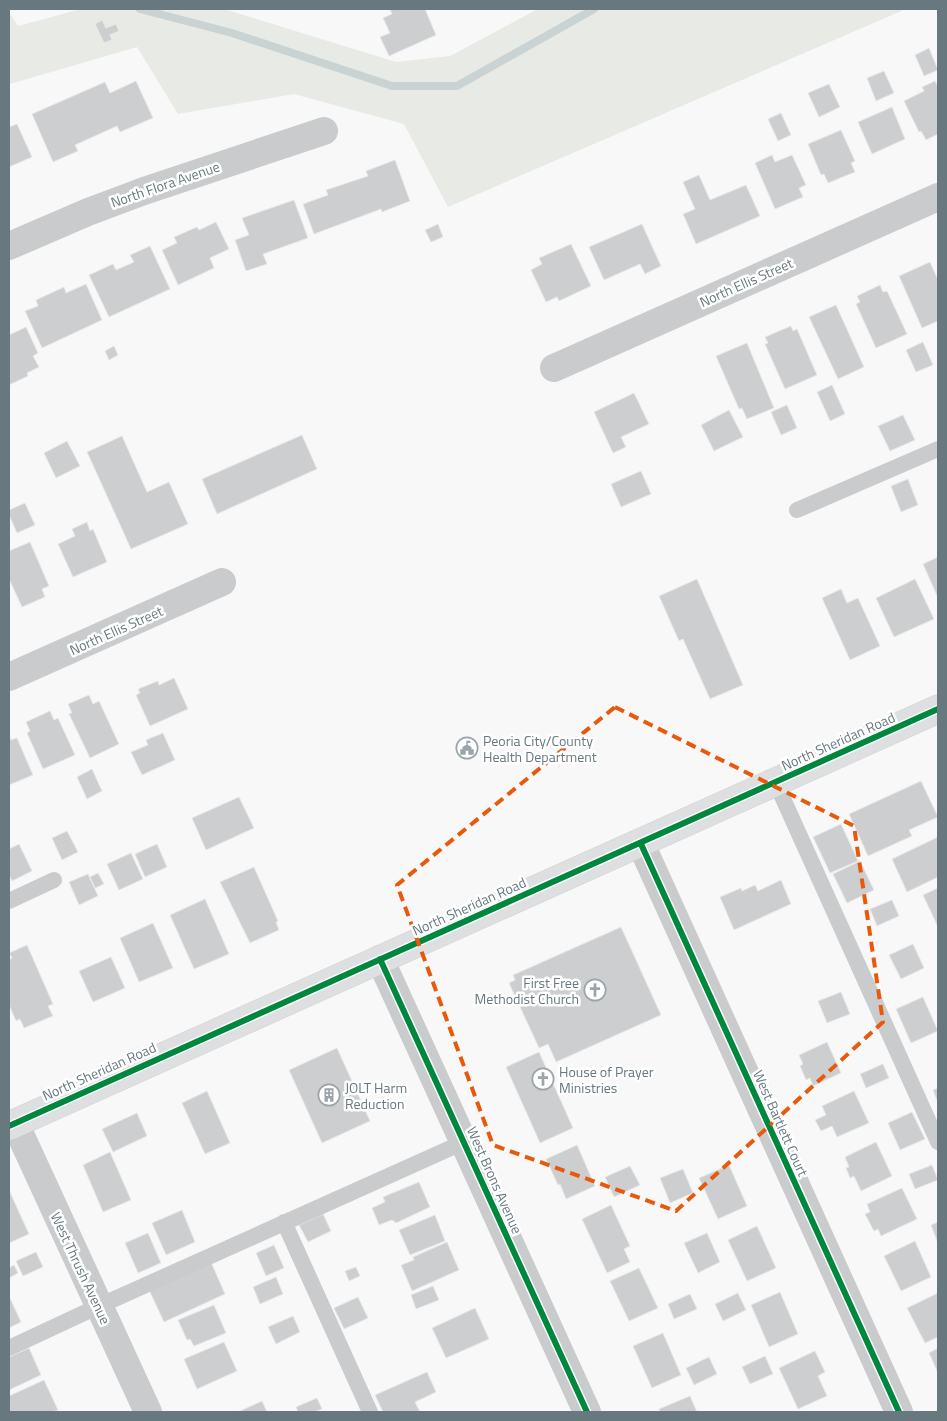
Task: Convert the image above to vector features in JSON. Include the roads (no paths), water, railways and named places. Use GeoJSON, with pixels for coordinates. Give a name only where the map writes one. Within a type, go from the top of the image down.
{"type":"FeatureCollection","features":[{"type":"Feature","properties":{"kind":"main road","name":"North Sheridan Road"},"geometry":{"type":"LineString","coordinates":[[12,1124],[776,783],[936,715]]}},
{"type":"Feature","properties":{"kind":"street","name":"North Flora Avenue"},"geometry":{"type":"LineString","coordinates":[[9,246],[144,190],[324,131]]}},
{"type":"Feature","properties":{"kind":"street","name":"North Ellis Street"},"geometry":{"type":"LineString","coordinates":[[554,368],[938,197]]}},
{"type":"Feature","properties":{"kind":"street","name":"North Ellis Street"},"geometry":{"type":"LineString","coordinates":[[9,678],[222,582]]}},
{"type":"Feature","properties":{"kind":"street","name":"West Bartlett Court"},"geometry":{"type":"LineString","coordinates":[[641,844],[899,1412]]}},
{"type":"Feature","properties":{"kind":"street","name":"West Brons Avenue"},"geometry":{"type":"LineString","coordinates":[[380,959],[587,1412]]}},
{"type":"Feature","properties":{"kind":"street","name":"West Thrush Avenue"},"geometry":{"type":"LineString","coordinates":[[12,1124],[148,1412]]}},
{"type":"Feature","properties":{"kind":"lane"},"geometry":{"type":"LineString","coordinates":[[797,510],[938,449]]}},
{"type":"Feature","properties":{"kind":"lane"},"geometry":{"type":"LineString","coordinates":[[776,783],[938,1142]]}},
{"type":"Feature","properties":{"kind":"lane"},"geometry":{"type":"LineString","coordinates":[[9,900],[54,880]]}},
{"type":"Feature","properties":{"kind":"lane"},"geometry":{"type":"LineString","coordinates":[[9,1348],[464,1142]]}},
{"type":"Feature","properties":{"kind":"lane"},"geometry":{"type":"LineString","coordinates":[[284,1222],[370,1412]]}},
{"type":"Feature","properties":{"kind":"waterway"},"geometry":{"type":"LineString","coordinates":[[140,9],[232,33],[392,86],[457,86],[594,9]]}},
{"type":"Feature","properties":{"kind":"place","name":"Peoria City/County Health Department"},"geometry":{"type":"Point","coordinates":[467,748]}},
{"type":"Feature","properties":{"kind":"place","name":"First Free Methodist Church"},"geometry":{"type":"Point","coordinates":[595,990]}},
{"type":"Feature","properties":{"kind":"place","name":"House of Prayer Ministries"},"geometry":{"type":"Point","coordinates":[543,1079]}},
{"type":"Feature","properties":{"kind":"place","name":"JOLT Harm Reduction"},"geometry":{"type":"Point","coordinates":[329,1095]}}]}
